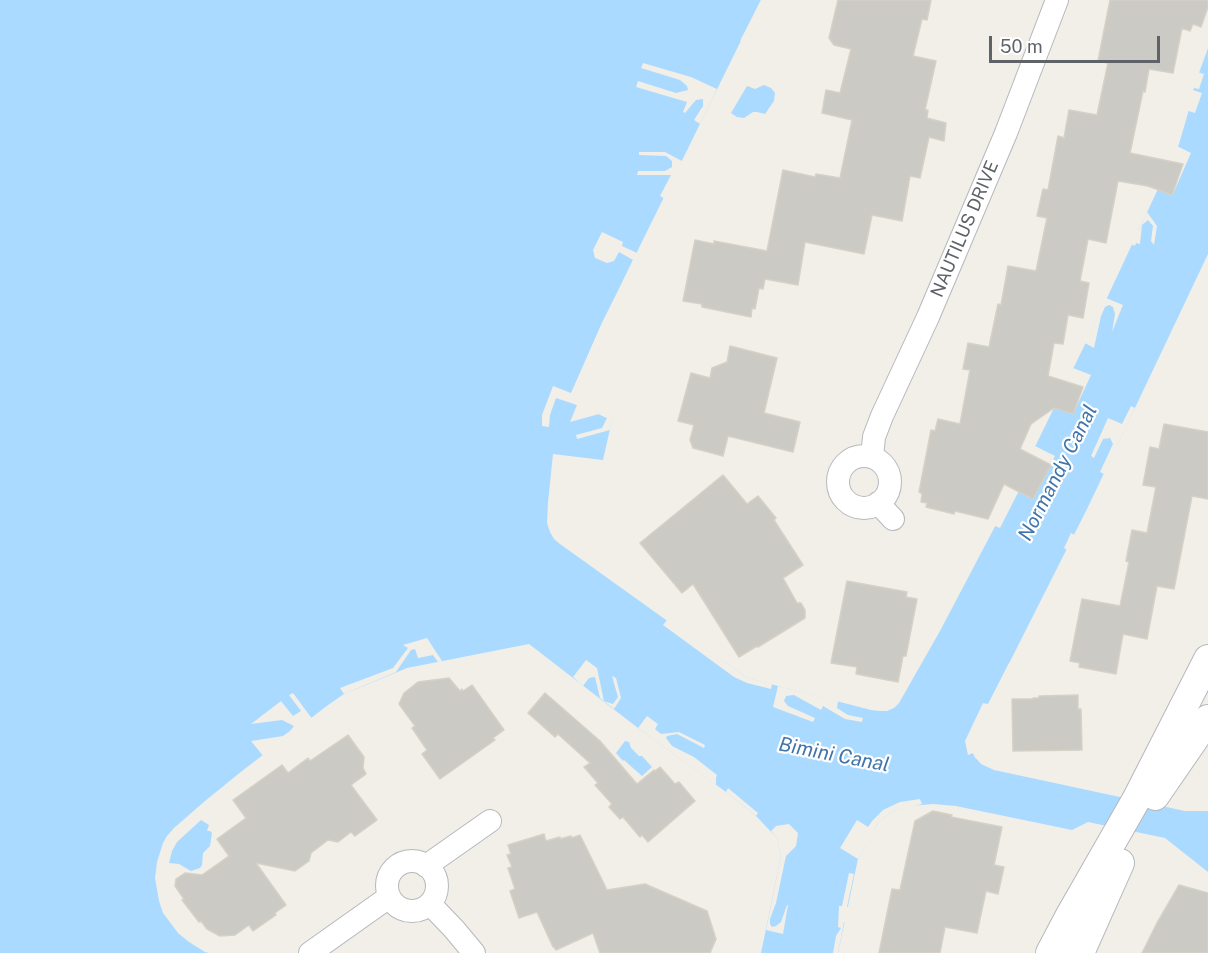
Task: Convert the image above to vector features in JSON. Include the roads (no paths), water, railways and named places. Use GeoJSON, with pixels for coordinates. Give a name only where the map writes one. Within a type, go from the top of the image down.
{"type":"FeatureCollection","features":[{"type":"Feature","properties":{"kind":"street","name":"NAUTILUS DRIVE"},"geometry":{"type":"LineString","coordinates":[[872,457],[874,437],[882,416],[928,317],[1006,135],[1057,0]]}},
{"type":"Feature","properties":{"kind":"street"},"geometry":{"type":"LineString","coordinates":[[863,455],[872,457],[880,461],[890,476],[890,485],[882,501],[886,511],[856,506],[842,496],[838,487],[838,478],[846,462],[863,455]]}},
{"type":"Feature","properties":{"kind":"street"},"geometry":{"type":"LineString","coordinates":[[1050,953],[1070,917],[1128,830],[1208,659]]}},
{"type":"Feature","properties":{"kind":"street"},"geometry":{"type":"LineString","coordinates":[[1143,802],[1208,718]]}},
{"type":"Feature","properties":{"kind":"street"},"geometry":{"type":"LineString","coordinates":[[426,866],[490,821]]}},
{"type":"Feature","properties":{"kind":"street"},"geometry":{"type":"LineString","coordinates":[[1080,953],[1107,890],[1128,830]]}},
{"type":"Feature","properties":{"kind":"street"},"geometry":{"type":"LineString","coordinates":[[410,861],[426,866],[433,872],[436,880],[435,897],[422,910],[405,911],[397,907],[387,893],[386,884],[394,868],[410,861]]}},
{"type":"Feature","properties":{"kind":"street"},"geometry":{"type":"LineString","coordinates":[[310,953],[389,897]]}},
{"type":"Feature","properties":{"kind":"street"},"geometry":{"type":"LineString","coordinates":[[430,904],[474,953]]}},
{"type":"Feature","properties":{"kind":"water"},"geometry":{"type":"Polygon","coordinates":[[[0,0],[761,0],[602,323],[568,401],[612,420],[603,460],[553,454],[547,523],[554,539],[560,544],[747,678],[880,711],[887,711],[899,703],[1010,498],[1179,144],[1192,88],[1208,48],[1208,254],[1087,509],[972,738],[972,751],[981,764],[994,770],[1185,811],[1208,811],[1208,872],[1165,838],[1088,822],[1072,830],[956,806],[933,804],[910,806],[892,811],[878,823],[858,859],[838,953],[761,953],[781,856],[777,838],[756,816],[726,792],[529,644],[407,668],[344,694],[242,771],[174,828],[163,843],[157,862],[155,878],[159,901],[163,913],[178,933],[209,953],[0,953],[0,0]]]}},
{"type":"Feature","properties":{"kind":"water"},"geometry":{"type":"Polygon","coordinates":[[[764,85],[775,93],[774,101],[765,114],[753,112],[744,118],[731,113],[747,86],[755,89],[764,85]]]}},
{"type":"Feature","properties":{"kind":"water"},"geometry":{"type":"Polygon","coordinates":[[[625,741],[629,742],[631,748],[652,767],[642,776],[616,753],[625,741]]]}},
{"type":"Feature","properties":{"kind":"water"},"geometry":{"type":"Polygon","coordinates":[[[201,820],[209,825],[207,831],[212,833],[210,846],[203,853],[200,868],[191,871],[179,864],[169,863],[177,842],[201,820]]]}},
{"type":"Feature","properties":{"kind":"water label","name":"Normandy Canal"},"geometry":{"type":"Point","coordinates":[1058,473]}},
{"type":"Feature","properties":{"kind":"water label","name":"Bimini Canal"},"geometry":{"type":"Point","coordinates":[834,755]}}]}
